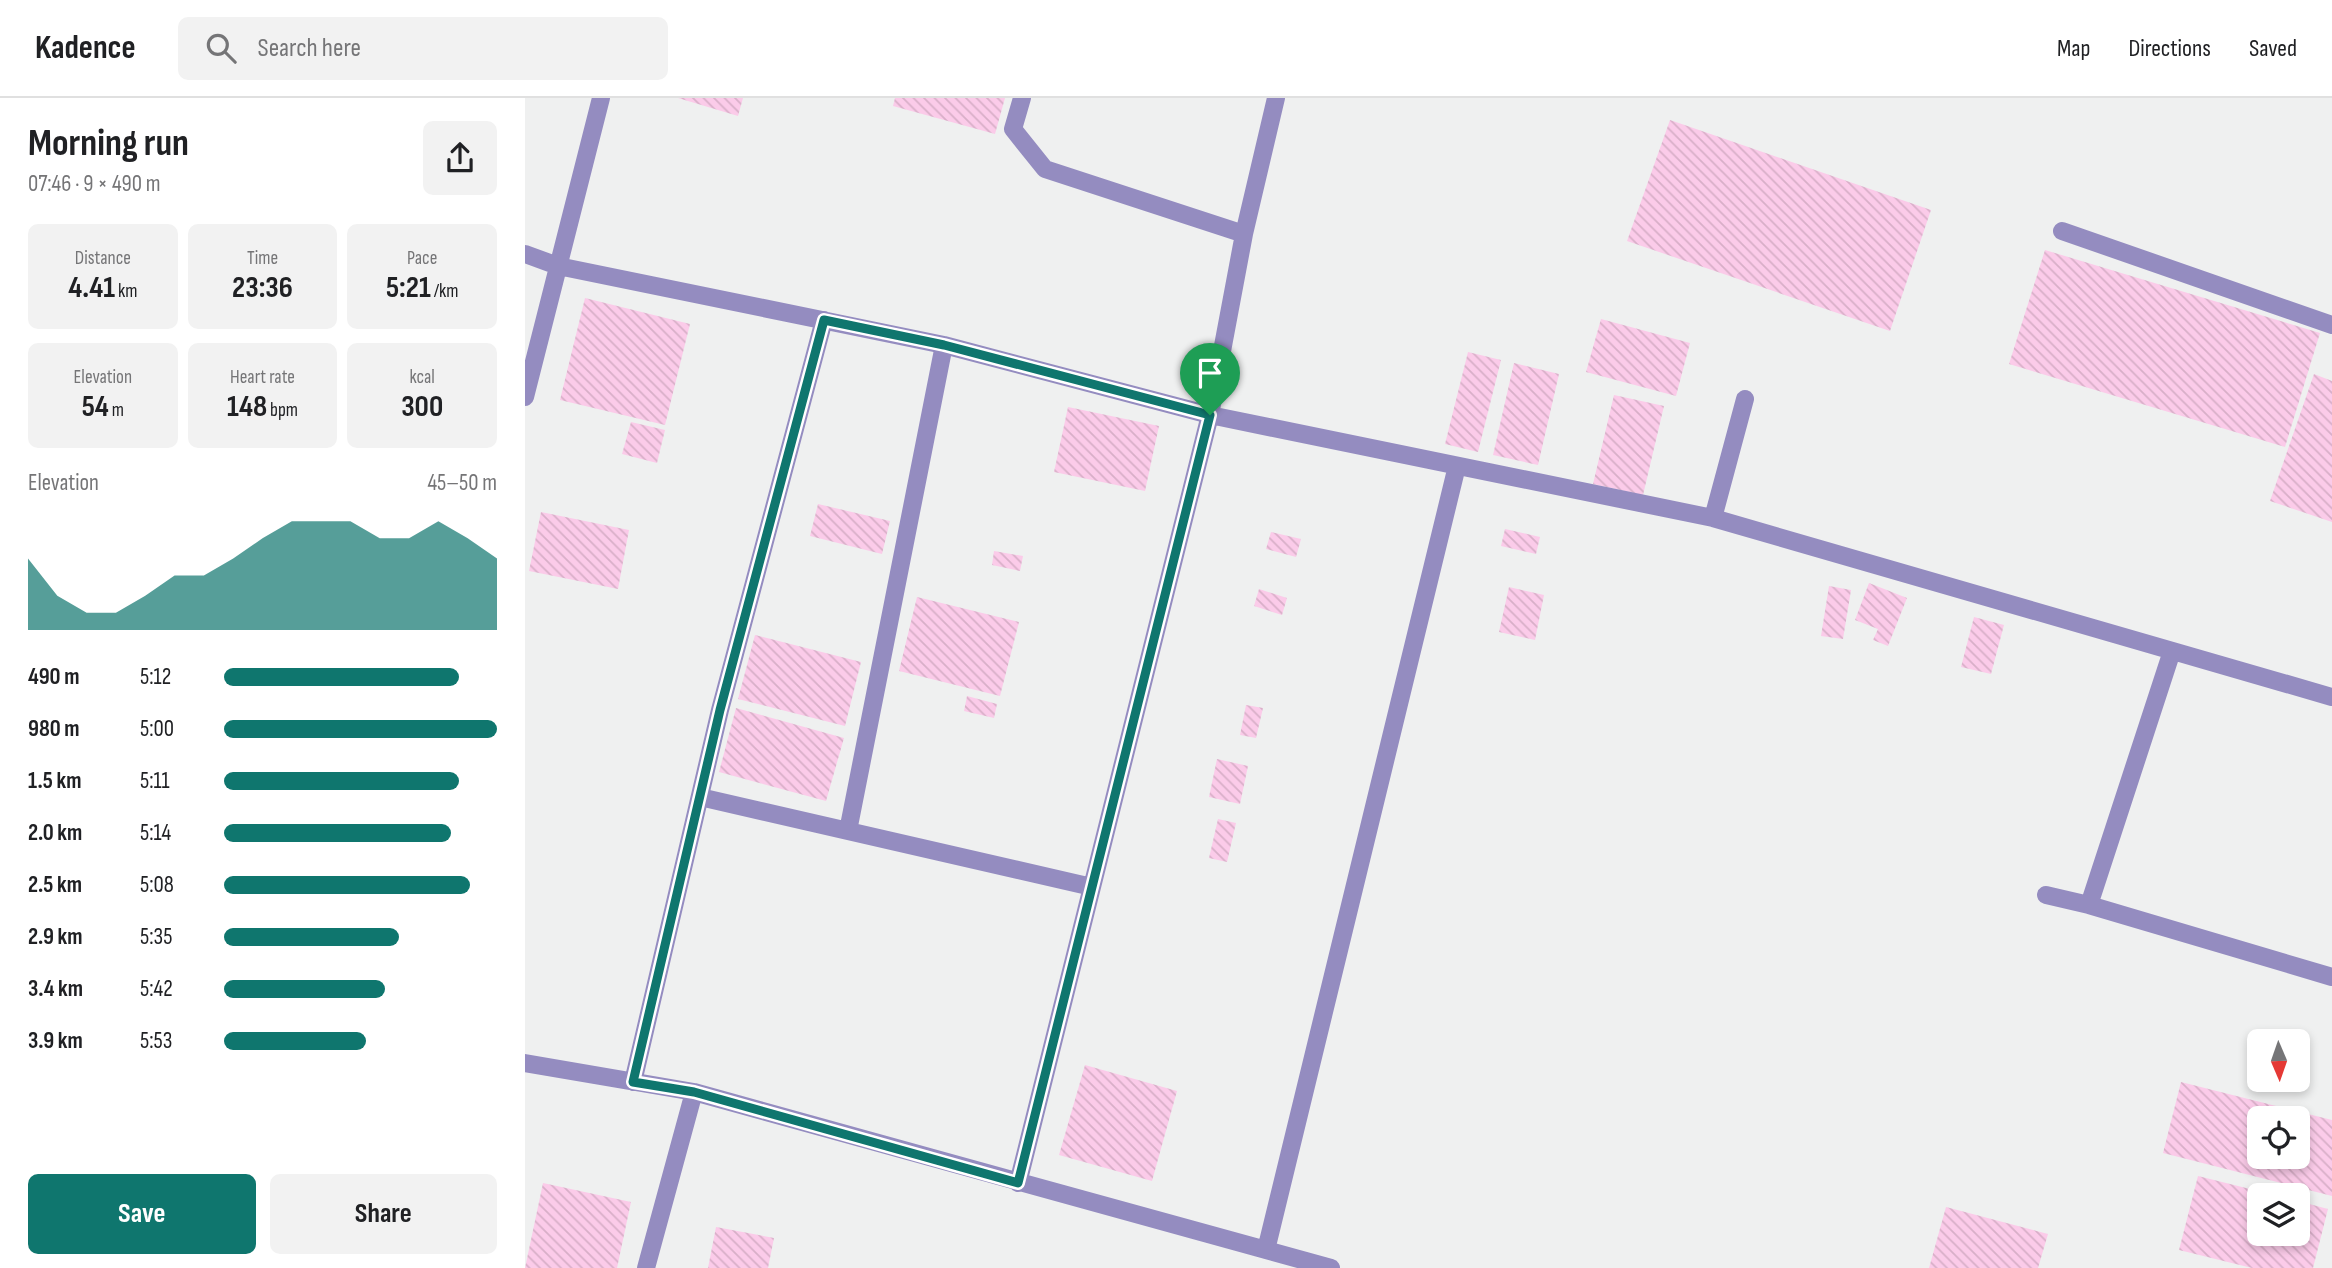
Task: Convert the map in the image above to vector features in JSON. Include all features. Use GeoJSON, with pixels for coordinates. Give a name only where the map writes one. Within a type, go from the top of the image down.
{"type":"FeatureCollection","features":[{"type":"Feature","properties":{"kind":"street"},"geometry":{"type":"LineString","coordinates":[[525,397],[601,98]]}},
{"type":"Feature","properties":{"kind":"street"},"geometry":{"type":"LineString","coordinates":[[1022,98],[1013,129],[1045,169],[1244,234]]}},
{"type":"Feature","properties":{"kind":"street"},"geometry":{"type":"LineString","coordinates":[[1018,1183],[1210,415],[1244,234],[1276,98]]}},
{"type":"Feature","properties":{"kind":"street"},"geometry":{"type":"LineString","coordinates":[[2062,231],[2332,326]]}},
{"type":"Feature","properties":{"kind":"street"},"geometry":{"type":"LineString","coordinates":[[525,254],[558,266],[944,345],[1210,415],[1713,518],[2332,697]]}},
{"type":"Feature","properties":{"kind":"street"},"geometry":{"type":"LineString","coordinates":[[633,1082],[768,524],[824,320]]}},
{"type":"Feature","properties":{"kind":"street"},"geometry":{"type":"LineString","coordinates":[[848,831],[944,345]]}},
{"type":"Feature","properties":{"kind":"street"},"geometry":{"type":"LineString","coordinates":[[1713,518],[1745,399]]}},
{"type":"Feature","properties":{"kind":"street"},"geometry":{"type":"LineString","coordinates":[[1266,1251],[1457,466]]}},
{"type":"Feature","properties":{"kind":"street"},"geometry":{"type":"LineString","coordinates":[[2089,905],[2172,651]]}},
{"type":"Feature","properties":{"kind":"street"},"geometry":{"type":"LineString","coordinates":[[700,797],[1092,887]]}},
{"type":"Feature","properties":{"kind":"street"},"geometry":{"type":"LineString","coordinates":[[2046,895],[2332,976]]}},
{"type":"Feature","properties":{"kind":"street"},"geometry":{"type":"LineString","coordinates":[[525,1063],[694,1092],[1331,1268]]}},
{"type":"Feature","properties":{"kind":"street"},"geometry":{"type":"LineString","coordinates":[[646,1268],[694,1092]]}},
{"type":"Feature","properties":{"kind":"building"},"geometry":{"type":"Polygon","coordinates":[[[678,98],[743,98],[738,116],[678,98]]]}},
{"type":"Feature","properties":{"kind":"building"},"geometry":{"type":"Polygon","coordinates":[[[895,98],[1005,98],[995,134],[893,106],[895,98]]]}},
{"type":"Feature","properties":{"kind":"building"},"geometry":{"type":"Polygon","coordinates":[[[1670,120],[1931,210],[1890,331],[1627,241],[1670,120]]]}},
{"type":"Feature","properties":{"kind":"building"},"geometry":{"type":"Polygon","coordinates":[[[2045,250],[2320,333],[2285,447],[2009,364],[2045,250]]]}},
{"type":"Feature","properties":{"kind":"building"},"geometry":{"type":"Polygon","coordinates":[[[585,298],[690,324],[665,425],[560,400],[585,298]]]}},
{"type":"Feature","properties":{"kind":"building"},"geometry":{"type":"Polygon","coordinates":[[[1601,319],[1690,343],[1676,396],[1586,372],[1601,319]]]}},
{"type":"Feature","properties":{"kind":"building"},"geometry":{"type":"Polygon","coordinates":[[[1468,352],[1501,360],[1478,452],[1445,444],[1468,352]]]}},
{"type":"Feature","properties":{"kind":"building"},"geometry":{"type":"Polygon","coordinates":[[[1514,363],[1559,374],[1538,465],[1493,455],[1514,363]]]}},
{"type":"Feature","properties":{"kind":"building"},"geometry":{"type":"Polygon","coordinates":[[[2314,374],[2332,381],[2332,522],[2270,501],[2314,374]]]}},
{"type":"Feature","properties":{"kind":"building"},"geometry":{"type":"Polygon","coordinates":[[[1614,395],[1664,406],[1643,495],[1593,484],[1614,395]]]}},
{"type":"Feature","properties":{"kind":"building"},"geometry":{"type":"Polygon","coordinates":[[[1068,407],[1159,426],[1145,491],[1054,472],[1068,407]]]}},
{"type":"Feature","properties":{"kind":"building"},"geometry":{"type":"Polygon","coordinates":[[[631,422],[665,430],[657,463],[622,454],[631,422]]]}},
{"type":"Feature","properties":{"kind":"building"},"geometry":{"type":"Polygon","coordinates":[[[818,504],[890,521],[882,554],[810,536],[818,504]]]}},
{"type":"Feature","properties":{"kind":"building"},"geometry":{"type":"Polygon","coordinates":[[[541,512],[629,530],[618,589],[529,571],[541,512]]]}},
{"type":"Feature","properties":{"kind":"building"},"geometry":{"type":"Polygon","coordinates":[[[1505,529],[1540,537],[1536,554],[1501,546],[1505,529]]]}},
{"type":"Feature","properties":{"kind":"building"},"geometry":{"type":"Polygon","coordinates":[[[1271,532],[1301,539],[1296,557],[1266,549],[1271,532]]]}},
{"type":"Feature","properties":{"kind":"building"},"geometry":{"type":"Polygon","coordinates":[[[994,551],[1023,556],[1020,571],[992,565],[994,551]]]}},
{"type":"Feature","properties":{"kind":"building"},"geometry":{"type":"Polygon","coordinates":[[[1869,583],[1907,598],[1888,646],[1873,640],[1878,629],[1855,620],[1869,583]]]}},
{"type":"Feature","properties":{"kind":"building"},"geometry":{"type":"Polygon","coordinates":[[[1829,586],[1851,590],[1843,639],[1821,636],[1829,586]]]}},
{"type":"Feature","properties":{"kind":"building"},"geometry":{"type":"Polygon","coordinates":[[[1509,587],[1544,595],[1535,640],[1499,632],[1509,587]]]}},
{"type":"Feature","properties":{"kind":"building"},"geometry":{"type":"Polygon","coordinates":[[[1259,589],[1287,598],[1282,615],[1254,606],[1259,589]]]}},
{"type":"Feature","properties":{"kind":"building"},"geometry":{"type":"Polygon","coordinates":[[[917,597],[1019,622],[1000,696],[899,671],[917,597]]]}},
{"type":"Feature","properties":{"kind":"building"},"geometry":{"type":"Polygon","coordinates":[[[1974,617],[2004,625],[1991,674],[1961,667],[1974,617]]]}},
{"type":"Feature","properties":{"kind":"building"},"geometry":{"type":"Polygon","coordinates":[[[755,635],[861,662],[845,726],[738,699],[755,635]]]}},
{"type":"Feature","properties":{"kind":"building"},"geometry":{"type":"Polygon","coordinates":[[[967,696],[997,704],[994,718],[964,711],[967,696]]]}},
{"type":"Feature","properties":{"kind":"building"},"geometry":{"type":"Polygon","coordinates":[[[1246,705],[1263,708],[1256,738],[1240,735],[1246,705]]]}},
{"type":"Feature","properties":{"kind":"building"},"geometry":{"type":"Polygon","coordinates":[[[736,708],[844,738],[826,801],[719,772],[736,708]]]}},
{"type":"Feature","properties":{"kind":"building"},"geometry":{"type":"Polygon","coordinates":[[[1217,759],[1248,766],[1240,804],[1209,797],[1217,759]]]}},
{"type":"Feature","properties":{"kind":"building"},"geometry":{"type":"Polygon","coordinates":[[[1218,819],[1236,823],[1227,862],[1209,858],[1218,819]]]}},
{"type":"Feature","properties":{"kind":"building"},"geometry":{"type":"Polygon","coordinates":[[[1085,1065],[1177,1091],[1152,1181],[1059,1155],[1085,1065]]]}},
{"type":"Feature","properties":{"kind":"building"},"geometry":{"type":"Polygon","coordinates":[[[2181,1082],[2276,1106],[2247,1106],[2247,1169],[2310,1169],[2310,1114],[2332,1120],[2332,1196],[2310,1190],[2310,1183],[2281,1183],[2163,1153],[2181,1082]]]}},
{"type":"Feature","properties":{"kind":"building"},"geometry":{"type":"Polygon","coordinates":[[[2198,1176],[2247,1188],[2247,1246],[2310,1246],[2310,1204],[2328,1209],[2313,1268],[2252,1268],[2179,1250],[2198,1176]]]}},
{"type":"Feature","properties":{"kind":"building"},"geometry":{"type":"Polygon","coordinates":[[[543,1183],[631,1202],[617,1268],[525,1268],[543,1183]]]}},
{"type":"Feature","properties":{"kind":"building"},"geometry":{"type":"Polygon","coordinates":[[[1946,1207],[2048,1234],[2038,1268],[1929,1268],[1946,1207]]]}},
{"type":"Feature","properties":{"kind":"building"},"geometry":{"type":"Polygon","coordinates":[[[716,1227],[774,1238],[768,1268],[708,1268],[716,1227]]]}},
{"type":"Feature","properties":{"kind":"route"},"geometry":{"type":"LineString","coordinates":[[824,320],[944,345],[1210,415],[1018,1183],[694,1092],[633,1082],[720,710],[824,320]]}}]}
